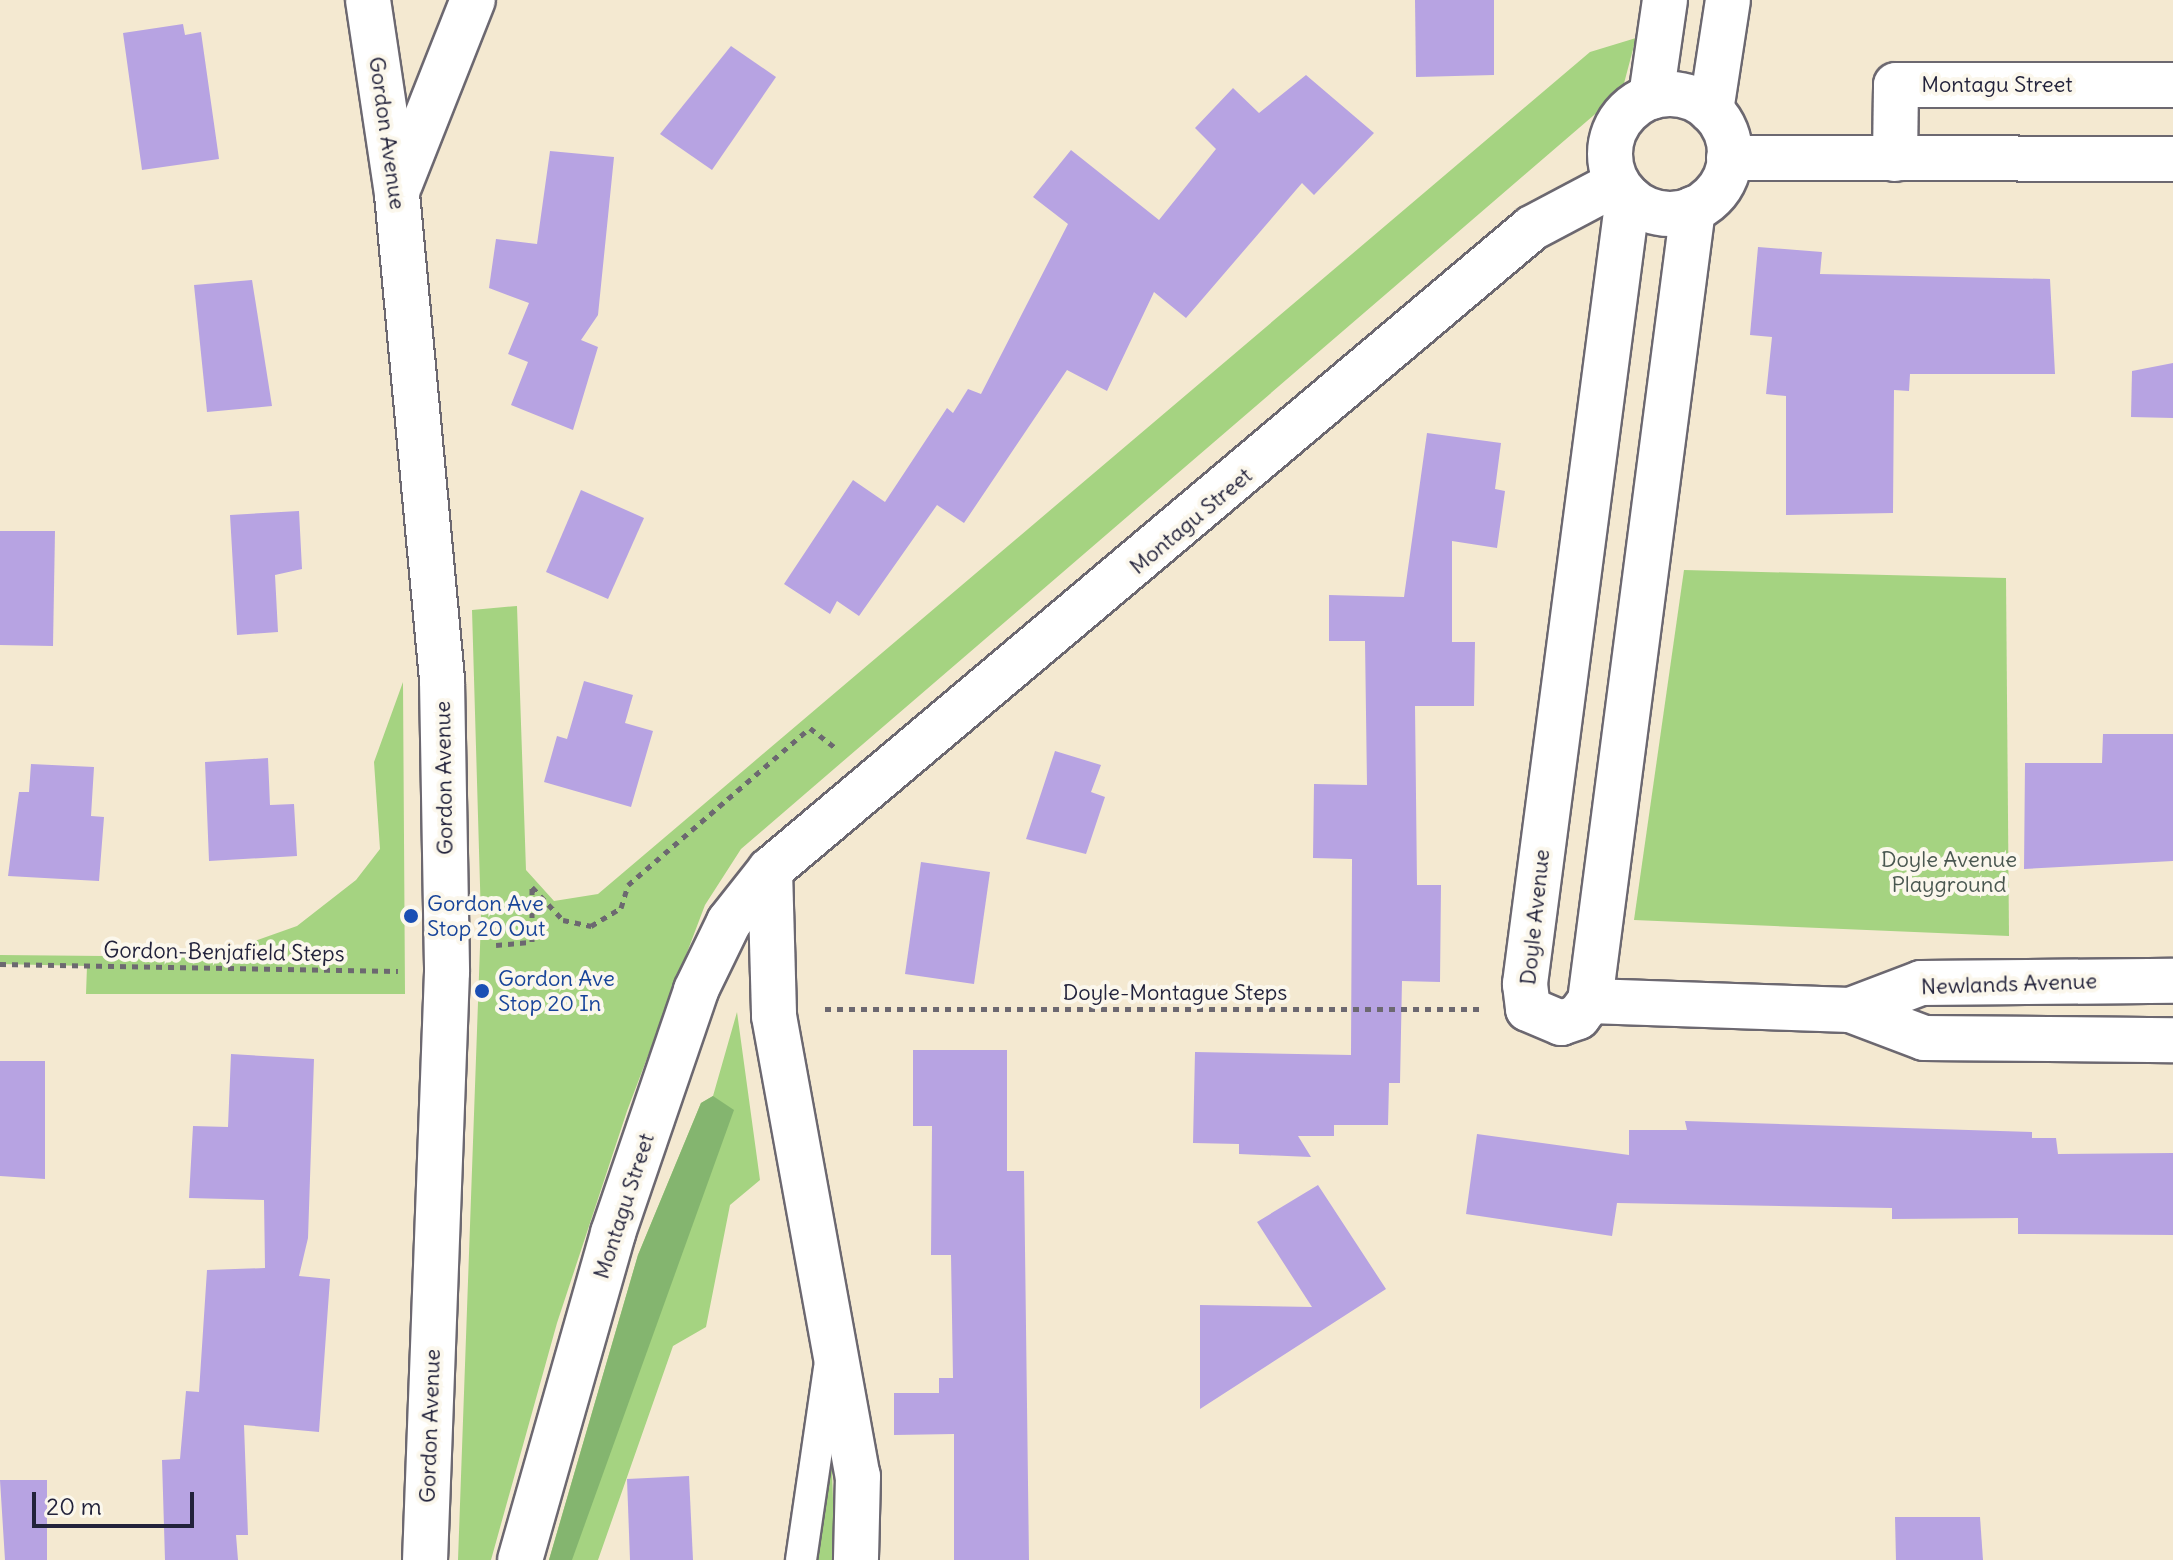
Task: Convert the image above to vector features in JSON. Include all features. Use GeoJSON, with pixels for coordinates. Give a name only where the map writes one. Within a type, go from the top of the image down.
{"type":"FeatureCollection","features":[{"type":"Feature","properties":{"kind":"street","name":"Gordon Avenue"},"geometry":{"type":"LineString","coordinates":[[368,0],[397,194],[442,681],[447,972],[425,1560]]}},
{"type":"Feature","properties":{"kind":"street"},"geometry":{"type":"LineString","coordinates":[[1651,97],[1665,0]]}},
{"type":"Feature","properties":{"kind":"street"},"geometry":{"type":"LineString","coordinates":[[1711,111],[1683,95],[1651,97],[1614,131],[1622,190],[1658,213],[1693,209],[1719,189],[1729,158],[1711,111],[1728,0]]}},
{"type":"Feature","properties":{"kind":"street"},"geometry":{"type":"LineString","coordinates":[[397,194],[471,4]]}},
{"type":"Feature","properties":{"kind":"street","name":"Montagu Street"},"geometry":{"type":"LineString","coordinates":[[1895,159],[1896,85],[2173,85]]}},
{"type":"Feature","properties":{"kind":"street"},"geometry":{"type":"LineString","coordinates":[[1729,158],[2173,159]]}},
{"type":"Feature","properties":{"kind":"street","name":"Montagu Street"},"geometry":{"type":"LineString","coordinates":[[520,1560],[613,1233],[696,990],[729,922],[770,870],[1532,228],[1622,190]]}},
{"type":"Feature","properties":{"kind":"street","name":"Doyle Avenue"},"geometry":{"type":"LineString","coordinates":[[1590,1001],[1578,1017],[1561,1023],[1528,1009],[1525,984],[1622,190]]}},
{"type":"Feature","properties":{"kind":"street"},"geometry":{"type":"LineString","coordinates":[[1590,1001],[1693,209]]}},
{"type":"Feature","properties":{"kind":"street"},"geometry":{"type":"LineString","coordinates":[[770,870],[774,1016],[785,1102],[858,1476],[856,1560]]}},
{"type":"Feature","properties":{"kind":"street","name":"Newlands Avenue"},"geometry":{"type":"LineString","coordinates":[[1850,1010],[1921,983],[2173,981]]}},
{"type":"Feature","properties":{"kind":"street","name":"Newlands Avenue"},"geometry":{"type":"LineString","coordinates":[[1590,1001],[1850,1010],[1924,1038],[2173,1040]]}},
{"type":"Feature","properties":{"kind":"lane"},"geometry":{"type":"LineString","coordinates":[[801,1560],[833,1342]]}},
{"type":"Feature","properties":{"kind":"path"},"geometry":{"type":"LineString","coordinates":[[532,942],[532,887],[563,920],[591,926],[621,908],[628,885],[810,728],[869,785]]}},
{"type":"Feature","properties":{"kind":"path","name":"Gordon-Benjafield Steps"},"geometry":{"type":"LineString","coordinates":[[0,964],[447,972]]}},
{"type":"Feature","properties":{"kind":"path","name":"Doyle-Montague Steps"},"geometry":{"type":"LineString","coordinates":[[821,1009],[1528,1009]]}},
{"type":"Feature","properties":{"kind":"green space"},"geometry":{"type":"Polygon","coordinates":[[[1636,38],[1622,91],[741,849],[705,905],[627,1111],[557,1323],[491,1560],[458,1560],[481,919],[472,610],[517,606],[526,870],[554,901],[598,894],[1590,52],[1636,38]]]}},
{"type":"Feature","properties":{"kind":"green space","name":"Doyle Avenue Playground"},"geometry":{"type":"Polygon","coordinates":[[[1684,570],[2006,578],[2009,936],[1634,920],[1684,570]]]}},
{"type":"Feature","properties":{"kind":"green space"},"geometry":{"type":"Polygon","coordinates":[[[403,682],[405,994],[86,994],[87,966],[0,964],[0,955],[209,957],[297,926],[356,880],[380,849],[374,762],[403,682]]]}},
{"type":"Feature","properties":{"kind":"green space"},"geometry":{"type":"Polygon","coordinates":[[[737,1012],[760,1180],[730,1205],[706,1327],[673,1346],[598,1560],[549,1560],[638,1255],[701,1103],[713,1096],[737,1012]]]}},
{"type":"Feature","properties":{"kind":"green space"},"geometry":{"type":"Polygon","coordinates":[[[713,1096],[734,1110],[572,1560],[549,1560],[638,1255],[701,1103],[713,1096]]]}},
{"type":"Feature","properties":{"kind":"green space"},"geometry":{"type":"Polygon","coordinates":[[[832,1470],[835,1560],[813,1560],[819,1478],[832,1470]]]}},
{"type":"Feature","properties":{"kind":"building"},"geometry":{"type":"Polygon","coordinates":[[[1415,0],[1494,0],[1494,75],[1416,77],[1415,0]]]}},
{"type":"Feature","properties":{"kind":"building"},"geometry":{"type":"Polygon","coordinates":[[[183,24],[185,35],[201,32],[219,159],[142,170],[123,33],[183,24]]]}},
{"type":"Feature","properties":{"kind":"building"},"geometry":{"type":"Polygon","coordinates":[[[731,46],[776,77],[712,170],[660,134],[731,46]]]}},
{"type":"Feature","properties":{"kind":"building"},"geometry":{"type":"Polygon","coordinates":[[[1306,75],[1374,133],[1314,195],[1302,183],[1186,318],[1154,292],[1107,391],[1067,370],[964,523],[937,505],[859,616],[837,601],[830,614],[784,584],[853,480],[885,502],[947,408],[953,413],[968,389],[981,394],[1068,224],[1033,197],[1071,150],[1159,220],[1216,149],[1195,128],[1233,88],[1259,113],[1306,75]]]}},
{"type":"Feature","properties":{"kind":"building"},"geometry":{"type":"Polygon","coordinates":[[[550,151],[614,157],[598,315],[581,340],[598,347],[573,430],[511,405],[528,362],[508,354],[529,303],[489,288],[496,239],[537,244],[550,151]]]}},
{"type":"Feature","properties":{"kind":"building"},"geometry":{"type":"Polygon","coordinates":[[[1758,247],[1822,252],[1820,274],[2050,279],[2055,374],[1910,374],[1909,391],[1894,390],[1893,513],[1786,515],[1786,396],[1766,394],[1772,337],[1750,335],[1758,247]]]}},
{"type":"Feature","properties":{"kind":"building"},"geometry":{"type":"Polygon","coordinates":[[[252,280],[272,406],[207,412],[194,285],[252,280]]]}},
{"type":"Feature","properties":{"kind":"building"},"geometry":{"type":"Polygon","coordinates":[[[2173,363],[2173,418],[2131,417],[2132,371],[2173,363]]]}},
{"type":"Feature","properties":{"kind":"building"},"geometry":{"type":"Polygon","coordinates":[[[1427,433],[1501,443],[1495,489],[1505,491],[1497,548],[1452,541],[1452,642],[1475,642],[1474,706],[1415,706],[1417,885],[1441,885],[1440,982],[1402,981],[1400,1083],[1389,1083],[1388,1125],[1334,1125],[1334,1136],[1298,1136],[1311,1157],[1239,1154],[1239,1144],[1193,1143],[1195,1052],[1351,1055],[1352,859],[1313,858],[1314,784],[1367,785],[1365,641],[1329,641],[1329,595],[1404,597],[1427,433]]]}},
{"type":"Feature","properties":{"kind":"building"},"geometry":{"type":"Polygon","coordinates":[[[581,490],[644,518],[608,599],[546,572],[581,490]]]}},
{"type":"Feature","properties":{"kind":"building"},"geometry":{"type":"Polygon","coordinates":[[[299,511],[302,569],[275,575],[278,632],[237,635],[230,515],[299,511]]]}},
{"type":"Feature","properties":{"kind":"building"},"geometry":{"type":"Polygon","coordinates":[[[0,531],[55,531],[53,646],[0,645],[0,531]]]}},
{"type":"Feature","properties":{"kind":"building"},"geometry":{"type":"Polygon","coordinates":[[[584,681],[633,695],[625,723],[653,731],[631,807],[544,782],[557,736],[567,739],[584,681]]]}},
{"type":"Feature","properties":{"kind":"building"},"geometry":{"type":"Polygon","coordinates":[[[2103,734],[2173,734],[2173,861],[2024,869],[2025,763],[2102,763],[2103,734]]]}},
{"type":"Feature","properties":{"kind":"building"},"geometry":{"type":"Polygon","coordinates":[[[1055,751],[1101,765],[1091,792],[1105,797],[1086,854],[1026,839],[1055,751]]]}},
{"type":"Feature","properties":{"kind":"building"},"geometry":{"type":"Polygon","coordinates":[[[268,758],[270,805],[294,804],[297,856],[209,861],[205,762],[268,758]]]}},
{"type":"Feature","properties":{"kind":"building"},"geometry":{"type":"Polygon","coordinates":[[[31,764],[94,767],[91,816],[104,817],[99,881],[8,876],[19,792],[29,792],[31,764]]]}},
{"type":"Feature","properties":{"kind":"building"},"geometry":{"type":"Polygon","coordinates":[[[921,862],[990,872],[974,984],[905,974],[921,862]]]}},
{"type":"Feature","properties":{"kind":"building"},"geometry":{"type":"Polygon","coordinates":[[[913,1050],[1007,1050],[1007,1171],[1024,1171],[1029,1560],[954,1560],[954,1434],[894,1435],[894,1393],[939,1393],[939,1378],[953,1378],[951,1255],[931,1255],[932,1126],[913,1126],[913,1050]]]}},
{"type":"Feature","properties":{"kind":"building"},"geometry":{"type":"Polygon","coordinates":[[[231,1054],[314,1059],[308,1238],[299,1276],[330,1279],[319,1432],[244,1425],[248,1535],[236,1535],[238,1560],[165,1560],[162,1460],[180,1459],[186,1391],[199,1392],[207,1270],[265,1268],[264,1200],[189,1198],[193,1126],[228,1127],[231,1054]]]}},
{"type":"Feature","properties":{"kind":"building"},"geometry":{"type":"Polygon","coordinates":[[[0,1061],[45,1061],[45,1179],[0,1176],[0,1061]]]}},
{"type":"Feature","properties":{"kind":"building"},"geometry":{"type":"Polygon","coordinates":[[[1685,1121],[2032,1132],[2032,1138],[2056,1138],[2058,1154],[2173,1153],[2173,1235],[2018,1234],[2018,1218],[1892,1219],[1892,1208],[1617,1203],[1612,1236],[1466,1214],[1477,1134],[1629,1155],[1629,1130],[1687,1130],[1685,1121]]]}},
{"type":"Feature","properties":{"kind":"building"},"geometry":{"type":"Polygon","coordinates":[[[1318,1185],[1386,1289],[1200,1409],[1200,1305],[1312,1307],[1257,1222],[1318,1185]]]}},
{"type":"Feature","properties":{"kind":"building"},"geometry":{"type":"Polygon","coordinates":[[[689,1476],[693,1560],[630,1560],[627,1479],[689,1476]]]}},
{"type":"Feature","properties":{"kind":"building"},"geometry":{"type":"Polygon","coordinates":[[[0,1480],[47,1480],[47,1560],[5,1560],[0,1480]]]}},
{"type":"Feature","properties":{"kind":"building"},"geometry":{"type":"Polygon","coordinates":[[[1895,1517],[1980,1517],[1983,1560],[1896,1560],[1895,1517]]]}},
{"type":"Feature","properties":{"kind":"place","name":"Gordon Ave Stop 20 Out"},"geometry":{"type":"Point","coordinates":[411,916]}},
{"type":"Feature","properties":{"kind":"place","name":"Gordon Ave Stop 20 In"},"geometry":{"type":"Point","coordinates":[482,991]}}]}
